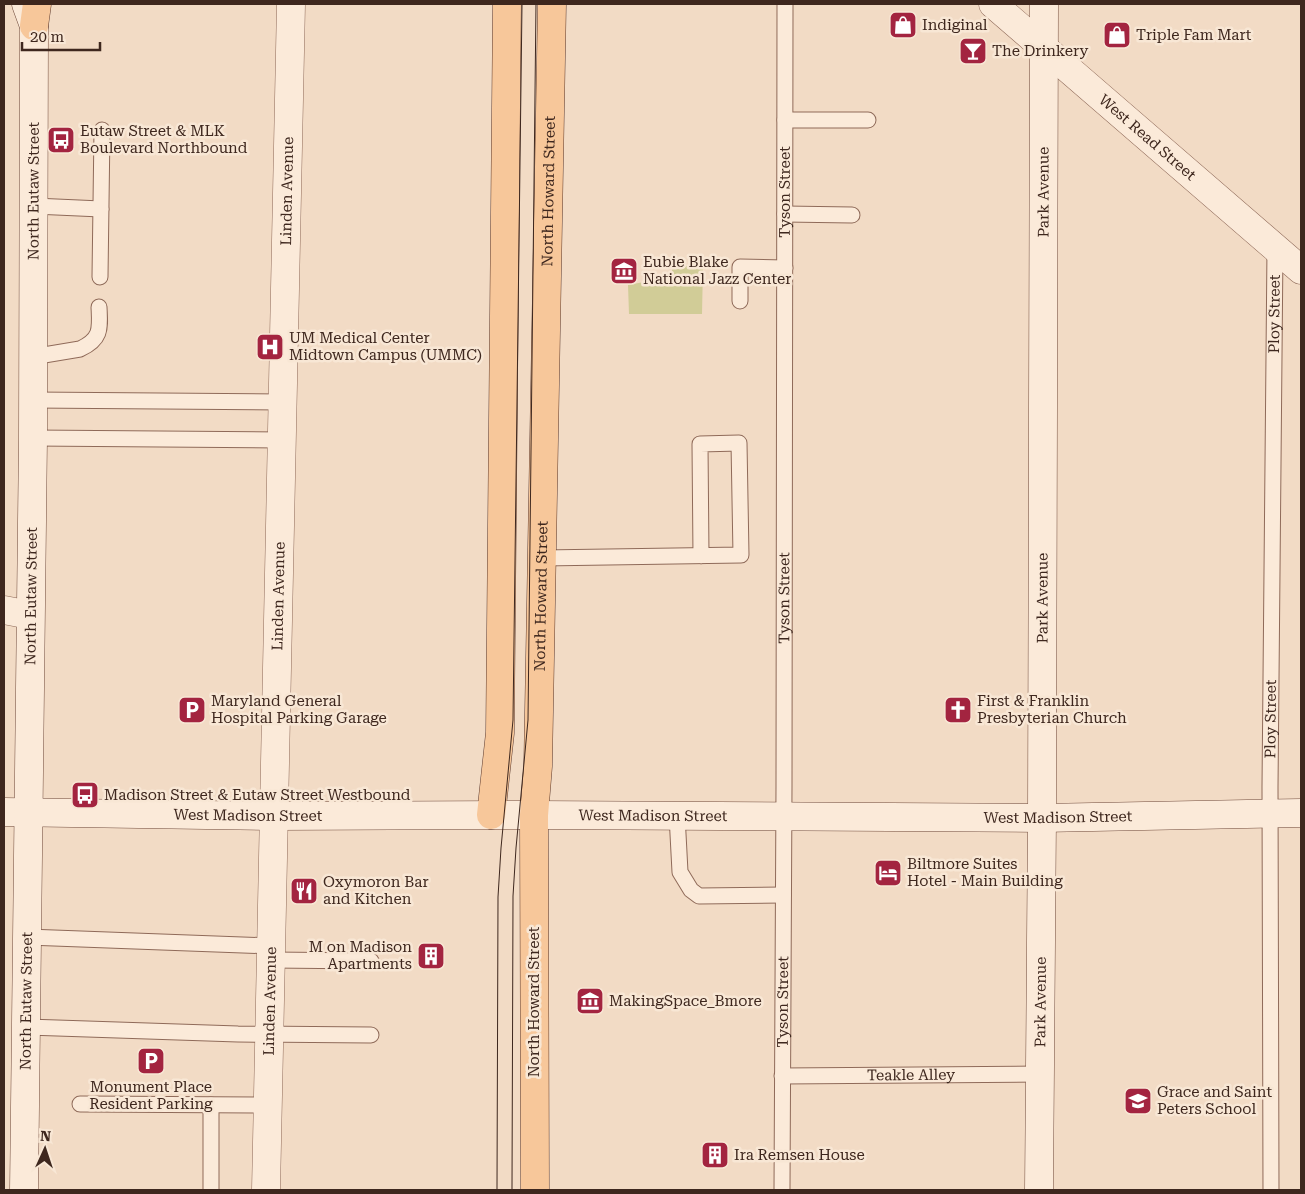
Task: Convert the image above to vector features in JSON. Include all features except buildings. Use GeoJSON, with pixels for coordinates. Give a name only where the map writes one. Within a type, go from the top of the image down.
{"type":"FeatureCollection","features":[{"type":"Feature","properties":{"kind":"main road"},"geometry":{"type":"LineString","coordinates":[[491,815],[500,733],[507,4]]}},
{"type":"Feature","properties":{"kind":"main road","name":"North Howard Street"},"geometry":{"type":"LineString","coordinates":[[535,1190],[534,814],[538,766],[552,4]]}},
{"type":"Feature","properties":{"kind":"street","name":"Linden Avenue"},"geometry":{"type":"LineString","coordinates":[[266,1190],[291,4]]}},
{"type":"Feature","properties":{"kind":"street","name":"West Read Street"},"geometry":{"type":"LineString","coordinates":[[993,4],[1301,270]]}},
{"type":"Feature","properties":{"kind":"street","name":"Park Avenue"},"geometry":{"type":"LineString","coordinates":[[1039,1190],[1044,4]]}},
{"type":"Feature","properties":{"kind":"street","name":"North Eutaw Street"},"geometry":{"type":"LineString","coordinates":[[24,1190],[27,937],[16,813],[30,614],[34,206],[32,11]]}},
{"type":"Feature","properties":{"kind":"street"},"geometry":{"type":"LineString","coordinates":[[4,610],[30,614]]}},
{"type":"Feature","properties":{"kind":"street","name":"West Madison Street"},"geometry":{"type":"LineString","coordinates":[[16,813],[274,816],[534,814],[1042,818],[1301,813]]}},
{"type":"Feature","properties":{"kind":"lane","name":"Tyson Street"},"geometry":{"type":"LineString","coordinates":[[782,1190],[785,4]]}},
{"type":"Feature","properties":{"kind":"lane"},"geometry":{"type":"LineString","coordinates":[[785,120],[868,120]]}},
{"type":"Feature","properties":{"kind":"lane"},"geometry":{"type":"LineString","coordinates":[[100,277],[102,130]]}},
{"type":"Feature","properties":{"kind":"lane"},"geometry":{"type":"LineString","coordinates":[[34,206],[101,209]]}},
{"type":"Feature","properties":{"kind":"lane"},"geometry":{"type":"LineString","coordinates":[[785,214],[852,215]]}},
{"type":"Feature","properties":{"kind":"lane","name":"Ploy Street"},"geometry":{"type":"LineString","coordinates":[[1271,1190],[1270,813],[1275,248]]}},
{"type":"Feature","properties":{"kind":"lane"},"geometry":{"type":"LineString","coordinates":[[740,301],[740,267],[785,268]]}},
{"type":"Feature","properties":{"kind":"lane"},"geometry":{"type":"LineString","coordinates":[[32,357],[80,349],[87,346],[100,330],[100,308]]}},
{"type":"Feature","properties":{"kind":"lane"},"geometry":{"type":"LineString","coordinates":[[32,400],[283,402]]}},
{"type":"Feature","properties":{"kind":"lane"},"geometry":{"type":"LineString","coordinates":[[33,438],[282,440]]}},
{"type":"Feature","properties":{"kind":"lane"},"geometry":{"type":"LineString","coordinates":[[542,558],[701,556],[741,555],[739,443],[700,444],[701,556]]}},
{"type":"Feature","properties":{"kind":"lane"},"geometry":{"type":"LineString","coordinates":[[677,815],[680,872],[691,890],[699,896],[784,895]]}},
{"type":"Feature","properties":{"kind":"lane"},"geometry":{"type":"LineString","coordinates":[[27,937],[371,961]]}},
{"type":"Feature","properties":{"kind":"lane"},"geometry":{"type":"LineString","coordinates":[[27,1027],[371,1036]]}},
{"type":"Feature","properties":{"kind":"lane","name":"Teakle Alley"},"geometry":{"type":"LineString","coordinates":[[782,1076],[1040,1074]]}},
{"type":"Feature","properties":{"kind":"lane"},"geometry":{"type":"LineString","coordinates":[[80,1104],[268,1105]]}},
{"type":"Feature","properties":{"kind":"lane"},"geometry":{"type":"LineString","coordinates":[[211,1190],[212,1105]]}},
{"type":"Feature","properties":{"kind":"shaded area"},"geometry":{"type":"Polygon","coordinates":[[[672,266],[703,266],[702,314],[629,314],[628,285],[649,281],[648,275],[672,276],[672,266]]]}},
{"type":"Feature","properties":{"kind":"tram line"},"geometry":{"type":"LineString","coordinates":[[497,1190],[498,897],[513,720],[522,4]]}},
{"type":"Feature","properties":{"kind":"tram line"},"geometry":{"type":"LineString","coordinates":[[512,1190],[513,896],[528,720],[536,4]]}},
{"type":"Feature","properties":{"kind":"place","name":"Indiginal"},"geometry":{"type":"Point","coordinates":[903,25]}},
{"type":"Feature","properties":{"kind":"place","name":"Triple Fam Mart"},"geometry":{"type":"Point","coordinates":[1117,35]}},
{"type":"Feature","properties":{"kind":"place","name":"The Drinkery"},"geometry":{"type":"Point","coordinates":[973,51]}},
{"type":"Feature","properties":{"kind":"place","name":"Eutaw Street & MLK Boulevard Northbound"},"geometry":{"type":"Point","coordinates":[61,140]}},
{"type":"Feature","properties":{"kind":"place","name":"Eubie Blake National Jazz Center"},"geometry":{"type":"Point","coordinates":[624,271]}},
{"type":"Feature","properties":{"kind":"place","name":"UM Medical Center Midtown Campus (UMMC)"},"geometry":{"type":"Point","coordinates":[270,347]}},
{"type":"Feature","properties":{"kind":"place","name":"Maryland General Hospital Parking Garage"},"geometry":{"type":"Point","coordinates":[192,710]}},
{"type":"Feature","properties":{"kind":"place","name":"First & Franklin Presbyterian Church"},"geometry":{"type":"Point","coordinates":[958,710]}},
{"type":"Feature","properties":{"kind":"place","name":"Madison Street & Eutaw Street Westbound"},"geometry":{"type":"Point","coordinates":[85,795]}},
{"type":"Feature","properties":{"kind":"place","name":"Biltmore Suites Hotel - Main Building"},"geometry":{"type":"Point","coordinates":[888,873]}},
{"type":"Feature","properties":{"kind":"place","name":"Oxymoron Bar and Kitchen"},"geometry":{"type":"Point","coordinates":[304,891]}},
{"type":"Feature","properties":{"kind":"place","name":"M on Madison Apartments"},"geometry":{"type":"Point","coordinates":[431,956]}},
{"type":"Feature","properties":{"kind":"place","name":"MakingSpace_Bmore"},"geometry":{"type":"Point","coordinates":[590,1001]}},
{"type":"Feature","properties":{"kind":"place","name":"Monument Place Resident Parking"},"geometry":{"type":"Point","coordinates":[151,1061]}},
{"type":"Feature","properties":{"kind":"place","name":"Grace and Saint Peters School"},"geometry":{"type":"Point","coordinates":[1138,1101]}},
{"type":"Feature","properties":{"kind":"place","name":"Ira Remsen House"},"geometry":{"type":"Point","coordinates":[715,1155]}}]}
